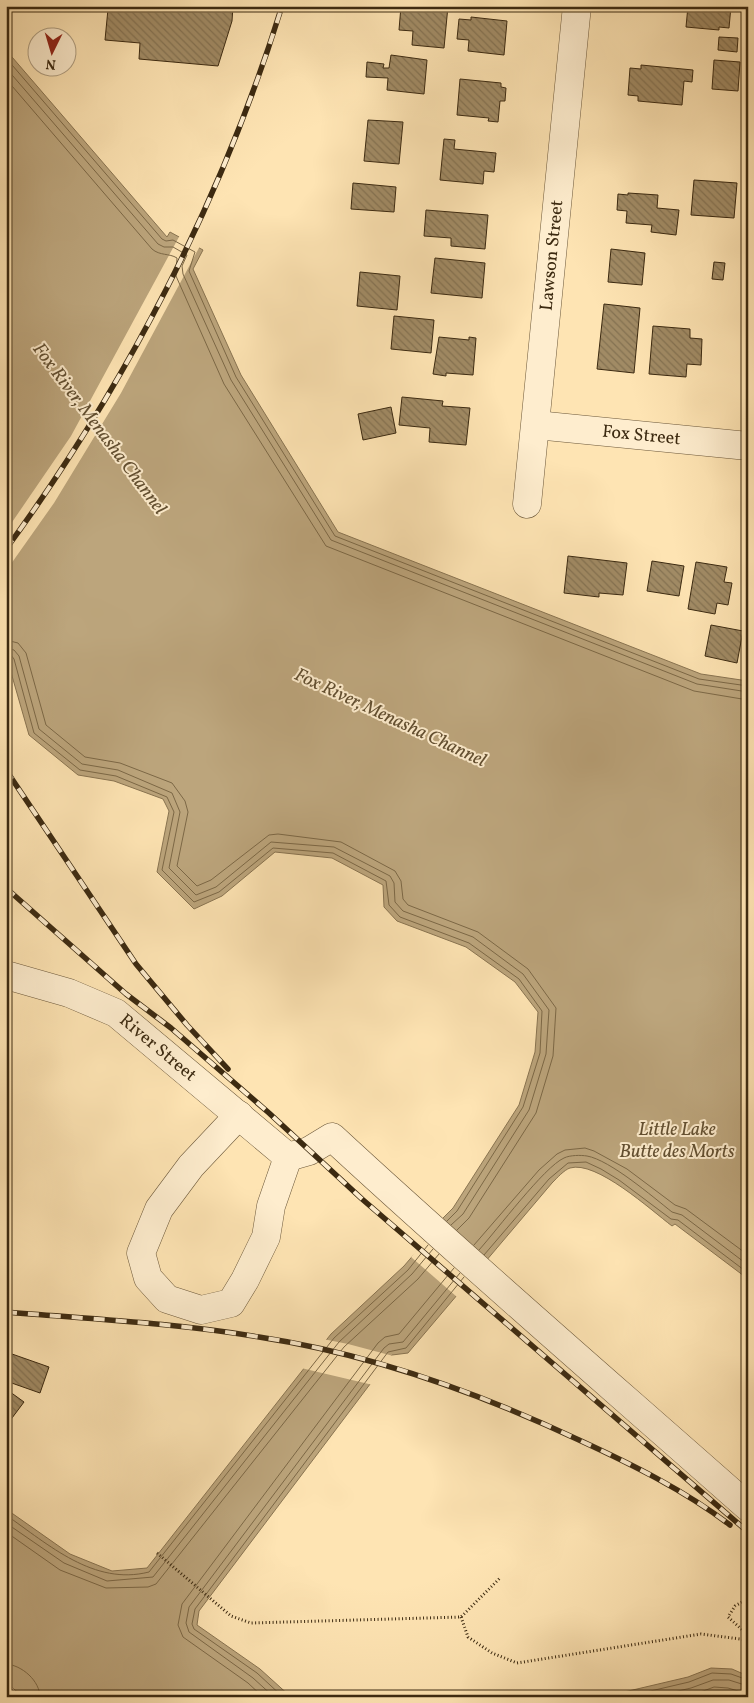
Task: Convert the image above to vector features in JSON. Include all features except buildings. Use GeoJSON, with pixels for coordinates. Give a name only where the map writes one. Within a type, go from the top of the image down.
{"type":"FeatureCollection","features":[{"type":"Feature","properties":{"kind":"street","name":"Lawson Street"},"geometry":{"type":"LineString","coordinates":[[527,504],[577,6]]}},
{"type":"Feature","properties":{"kind":"street","name":"Fox Street"},"geometry":{"type":"LineString","coordinates":[[536,425],[748,446]]}},
{"type":"Feature","properties":{"kind":"street","name":"River Street"},"geometry":{"type":"LineString","coordinates":[[6,976],[68,993],[116,1013],[288,1157]]}},
{"type":"Feature","properties":{"kind":"street"},"geometry":{"type":"LineString","coordinates":[[239,1115],[191,1166],[159,1208],[141,1253],[148,1278],[166,1299],[201,1310],[231,1302],[245,1280],[266,1236],[271,1206],[288,1157],[309,1151],[332,1137],[432,1229],[487,1274],[748,1507]]}},
{"type":"Feature","properties":{"kind":"path"},"geometry":{"type":"LineString","coordinates":[[157,1553],[231,1616],[251,1623],[461,1617],[500,1578]]}},
{"type":"Feature","properties":{"kind":"path"},"geometry":{"type":"LineString","coordinates":[[748,1603],[744,1601],[735,1606],[728,1616],[748,1634]]}},
{"type":"Feature","properties":{"kind":"path"},"geometry":{"type":"LineString","coordinates":[[461,1617],[468,1637],[492,1653],[518,1663],[701,1634],[748,1640]]}},
{"type":"Feature","properties":{"kind":"water"},"geometry":{"type":"Polygon","coordinates":[[[6,50],[28,76],[28,78],[30,78],[167,237],[170,232],[203,250],[193,269],[241,375],[338,532],[701,674],[748,681],[748,1279],[675,1224],[672,1226],[623,1188],[608,1179],[594,1171],[581,1168],[565,1170],[408,1353],[392,1355],[199,1611],[197,1625],[260,1669],[291,1697],[23,1697],[6,1682],[6,1509],[70,1554],[112,1571],[147,1568],[331,1334],[404,1266],[422,1245],[432,1229],[453,1208],[519,1105],[535,1052],[538,1012],[515,982],[466,947],[397,921],[384,907],[383,885],[332,858],[275,852],[222,896],[194,909],[157,872],[169,811],[163,799],[114,781],[78,775],[29,735],[6,655],[6,50]]]}},
{"type":"Feature","properties":{"kind":"water"},"geometry":{"type":"Polygon","coordinates":[[[711,1668],[732,1669],[748,1676],[748,1697],[603,1697],[688,1677],[711,1668]]]}},
{"type":"Feature","properties":{"kind":"pier"},"geometry":{"type":"Polygon","coordinates":[[[180,235],[200,246],[121,393],[54,503],[6,571],[6,531],[71,436],[180,235]]]}},
{"type":"Feature","properties":{"kind":"pier"},"geometry":{"type":"Polygon","coordinates":[[[427,1237],[488,1262],[457,1297],[411,1257],[427,1237]]]}},
{"type":"Feature","properties":{"kind":"pier"},"geometry":{"type":"Polygon","coordinates":[[[323,1339],[397,1357],[394,1357],[373,1385],[301,1368],[323,1339]]]}},
{"type":"Feature","properties":{"kind":"railway"},"geometry":{"type":"LineString","coordinates":[[6,549],[50,487],[91,422],[130,356],[166,289],[200,220],[230,150],[258,78],[282,6]]}},
{"type":"Feature","properties":{"kind":"railway"},"geometry":{"type":"LineString","coordinates":[[6,770],[136,964],[187,1025],[228,1069]]}},
{"type":"Feature","properties":{"kind":"railway"},"geometry":{"type":"LineString","coordinates":[[6,888],[126,994],[171,1028],[269,1113],[362,1199],[748,1532]]}},
{"type":"Feature","properties":{"kind":"railway"},"geometry":{"type":"LineString","coordinates":[[6,1312],[227,1332],[301,1344],[383,1364],[462,1391],[541,1422],[638,1468],[694,1500],[730,1525]]}},
{"type":"Feature","properties":{"kind":"water label","name":"Fox River, Menasha Channel"},"geometry":{"type":"Point","coordinates":[99,429]}},
{"type":"Feature","properties":{"kind":"water label","name":"Fox River, Menasha Channel"},"geometry":{"type":"Point","coordinates":[390,718]}},
{"type":"Feature","properties":{"kind":"water label","name":"Little Lake Butte des Morts"},"geometry":{"type":"Point","coordinates":[677,1141]}}]}
